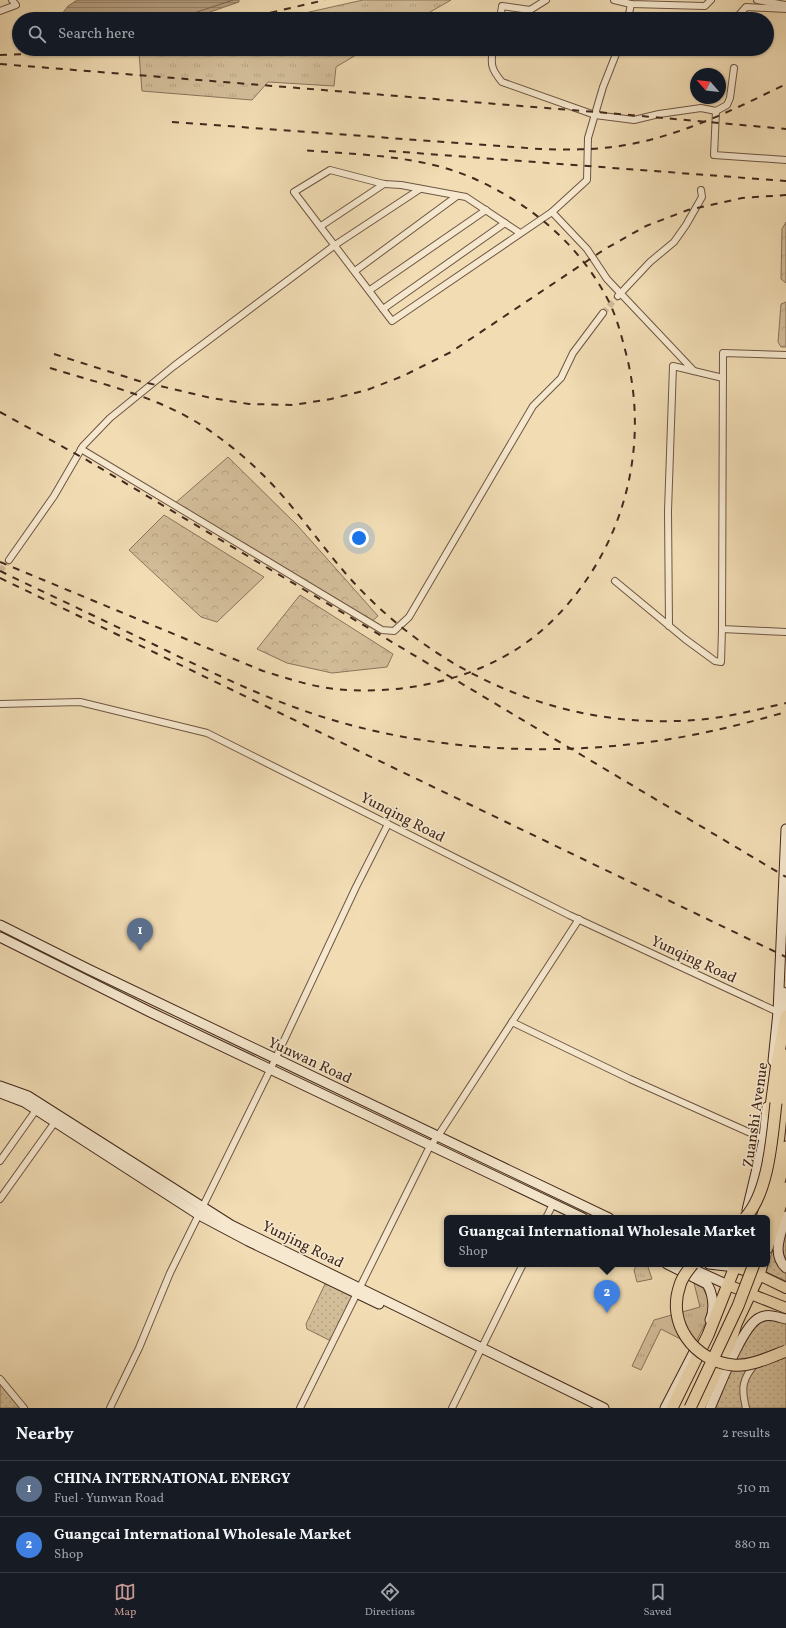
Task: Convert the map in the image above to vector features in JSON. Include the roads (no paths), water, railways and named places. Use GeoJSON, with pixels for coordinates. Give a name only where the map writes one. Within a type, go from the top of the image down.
{"type":"FeatureCollection","features":[{"type":"Feature","properties":{"kind":"highway","name":"Zuanshi Avenue"},"geometry":{"type":"LineString","coordinates":[[751,1215],[762,1179],[766,1154],[783,1014]]}},
{"type":"Feature","properties":{"kind":"highway"},"geometry":{"type":"LineString","coordinates":[[763,1215],[775,1162],[781,1125],[786,1022]]}},
{"type":"Feature","properties":{"kind":"highway"},"geometry":{"type":"LineString","coordinates":[[747,1215],[756,1202],[769,1158],[785,1049]]}},
{"type":"Feature","properties":{"kind":"highway"},"geometry":{"type":"LineString","coordinates":[[770,1215],[784,1164],[786,1147]]}},
{"type":"Feature","properties":{"kind":"highway"},"geometry":{"type":"LineString","coordinates":[[770,1239],[786,1188]]}},
{"type":"Feature","properties":{"kind":"highway"},"geometry":{"type":"LineString","coordinates":[[691,1267],[680,1284],[676,1299],[676,1310],[681,1328],[697,1352],[733,1366],[745,1365],[786,1351]]}},
{"type":"Feature","properties":{"kind":"highway"},"geometry":{"type":"LineString","coordinates":[[672,1408],[708,1335],[734,1267]]}},
{"type":"Feature","properties":{"kind":"highway"},"geometry":{"type":"LineString","coordinates":[[683,1408],[732,1303],[746,1267]]}},
{"type":"Feature","properties":{"kind":"highway"},"geometry":{"type":"LineString","coordinates":[[690,1408],[738,1306],[753,1267]]}},
{"type":"Feature","properties":{"kind":"highway"},"geometry":{"type":"LineString","coordinates":[[703,1406],[736,1324],[759,1275],[761,1267]]}},
{"type":"Feature","properties":{"kind":"main road"},"geometry":{"type":"LineString","coordinates":[[740,1267],[786,1288]]}},
{"type":"Feature","properties":{"kind":"main road"},"geometry":{"type":"LineString","coordinates":[[728,1285],[786,1308]]}},
{"type":"Feature","properties":{"kind":"street"},"geometry":{"type":"LineString","coordinates":[[0,11],[16,5],[12,0]]}},
{"type":"Feature","properties":{"kind":"street"},"geometry":{"type":"LineString","coordinates":[[501,12],[502,6],[530,10],[546,0]]}},
{"type":"Feature","properties":{"kind":"street"},"geometry":{"type":"LineString","coordinates":[[614,0],[630,4],[705,6],[711,0]]}},
{"type":"Feature","properties":{"kind":"street"},"geometry":{"type":"LineString","coordinates":[[757,0],[786,5]]}},
{"type":"Feature","properties":{"kind":"street"},"geometry":{"type":"LineString","coordinates":[[629,12],[630,4]]}},
{"type":"Feature","properties":{"kind":"street"},"geometry":{"type":"LineString","coordinates":[[742,12],[746,7],[786,9]]}},
{"type":"Feature","properties":{"kind":"street"},"geometry":{"type":"LineString","coordinates":[[492,56],[493,71],[502,82],[595,115],[634,120],[659,114],[701,108],[716,111],[727,105],[730,98],[734,68]]}},
{"type":"Feature","properties":{"kind":"street"},"geometry":{"type":"LineString","coordinates":[[520,234],[466,197],[384,184],[330,170],[294,192],[370,290],[392,321],[520,234],[552,212],[587,180],[588,138],[603,87],[615,56]]}},
{"type":"Feature","properties":{"kind":"street"},"geometry":{"type":"LineString","coordinates":[[716,111],[714,155],[786,160]]}},
{"type":"Feature","properties":{"kind":"street"},"geometry":{"type":"LineString","coordinates":[[321,226],[384,184]]}},
{"type":"Feature","properties":{"kind":"street"},"geometry":{"type":"LineString","coordinates":[[9,560],[54,496],[81,449],[110,418],[174,366],[335,245],[420,189]]}},
{"type":"Feature","properties":{"kind":"street"},"geometry":{"type":"LineString","coordinates":[[619,294],[650,262],[674,242],[686,225],[702,197],[701,190]]}},
{"type":"Feature","properties":{"kind":"street"},"geometry":{"type":"LineString","coordinates":[[355,271],[457,196]]}},
{"type":"Feature","properties":{"kind":"street"},"geometry":{"type":"LineString","coordinates":[[370,290],[486,210]]}},
{"type":"Feature","properties":{"kind":"street"},"geometry":{"type":"LineString","coordinates":[[552,212],[587,249],[619,294],[694,371]]}},
{"type":"Feature","properties":{"kind":"street"},"geometry":{"type":"LineString","coordinates":[[384,309],[505,223]]}},
{"type":"Feature","properties":{"kind":"street"},"geometry":{"type":"LineString","coordinates":[[81,449],[382,630],[394,631],[409,617],[533,406],[561,378],[573,353],[590,329],[604,313]]}},
{"type":"Feature","properties":{"kind":"street"},"geometry":{"type":"LineString","coordinates":[[615,581],[669,626],[715,661],[721,662],[723,353],[786,355]]}},
{"type":"Feature","properties":{"kind":"street"},"geometry":{"type":"LineString","coordinates":[[669,626],[668,511],[673,366],[723,378]]}},
{"type":"Feature","properties":{"kind":"street"},"geometry":{"type":"LineString","coordinates":[[722,629],[786,632]]}},
{"type":"Feature","properties":{"kind":"street","name":"Yunqing Road"},"geometry":{"type":"LineString","coordinates":[[0,704],[80,702],[207,733],[579,919],[783,1014]]}},
{"type":"Feature","properties":{"kind":"street"},"geometry":{"type":"LineString","coordinates":[[110,1408],[139,1348],[170,1273],[271,1068],[356,887],[388,824]]}},
{"type":"Feature","properties":{"kind":"street"},"geometry":{"type":"LineString","coordinates":[[751,1198],[764,1139],[783,1014],[780,973],[786,829]]}},
{"type":"Feature","properties":{"kind":"street"},"geometry":{"type":"LineString","coordinates":[[300,1408],[430,1146],[438,1136],[579,919]]}},
{"type":"Feature","properties":{"kind":"street","name":"Yunwan Road"},"geometry":{"type":"LineString","coordinates":[[0,925],[88,970],[603,1215]]}},
{"type":"Feature","properties":{"kind":"street","name":"Yunwan Road"},"geometry":{"type":"LineString","coordinates":[[0,937],[150,1012],[271,1068],[430,1146],[577,1215]]}},
{"type":"Feature","properties":{"kind":"street"},"geometry":{"type":"LineString","coordinates":[[512,1022],[630,1079],[764,1139]]}},
{"type":"Feature","properties":{"kind":"street","name":"Yunjing Road"},"geometry":{"type":"LineString","coordinates":[[0,1086],[28,1096],[248,1241],[358,1291],[604,1408]]}},
{"type":"Feature","properties":{"kind":"street","name":"Yunjing Road"},"geometry":{"type":"LineString","coordinates":[[0,1093],[24,1102],[201,1211]]}},
{"type":"Feature","properties":{"kind":"street"},"geometry":{"type":"LineString","coordinates":[[0,1160],[36,1110]]}},
{"type":"Feature","properties":{"kind":"street"},"geometry":{"type":"LineString","coordinates":[[0,1199],[55,1122]]}},
{"type":"Feature","properties":{"kind":"street"},"geometry":{"type":"LineString","coordinates":[[746,1215],[766,1154]]}},
{"type":"Feature","properties":{"kind":"street"},"geometry":{"type":"LineString","coordinates":[[548,1215],[553,1204]]}},
{"type":"Feature","properties":{"kind":"street"},"geometry":{"type":"LineString","coordinates":[[786,1216],[777,1250],[782,1264],[786,1268]]}},
{"type":"Feature","properties":{"kind":"street"},"geometry":{"type":"LineString","coordinates":[[452,1408],[522,1267]]}},
{"type":"Feature","properties":{"kind":"street"},"geometry":{"type":"LineString","coordinates":[[665,1408],[712,1315],[710,1289],[707,1284],[673,1267]]}},
{"type":"Feature","properties":{"kind":"street"},"geometry":{"type":"LineString","coordinates":[[689,1267],[728,1285]]}},
{"type":"Feature","properties":{"kind":"street"},"geometry":{"type":"LineString","coordinates":[[703,1406],[744,1334],[753,1322],[759,1317],[768,1315],[786,1319]]}},
{"type":"Feature","properties":{"kind":"street"},"geometry":{"type":"LineString","coordinates":[[724,1354],[744,1334]]}},
{"type":"Feature","properties":{"kind":"street","name":"Yunjing Road"},"geometry":{"type":"LineString","coordinates":[[480,1350],[592,1408]]}},
{"type":"Feature","properties":{"kind":"street"},"geometry":{"type":"LineString","coordinates":[[746,1408],[743,1395],[744,1382],[750,1370],[758,1360]]}},
{"type":"Feature","properties":{"kind":"street"},"geometry":{"type":"LineString","coordinates":[[0,1379],[24,1408]]}},
{"type":"Feature","properties":{"kind":"water"},"geometry":{"type":"Polygon","coordinates":[[[77,0],[239,0],[239,2],[210,12],[63,12],[68,6],[77,0]]]}},
{"type":"Feature","properties":{"kind":"tunnel"},"geometry":{"type":"LineString","coordinates":[[603,313],[618,296]]}},
{"type":"Feature","properties":{"kind":"tunnel"},"geometry":{"type":"LineString","coordinates":[[0,571],[9,560]]}},
{"type":"Feature","properties":{"kind":"railway"},"geometry":{"type":"LineString","coordinates":[[273,12],[325,0]]}},
{"type":"Feature","properties":{"kind":"railway"},"geometry":{"type":"LineString","coordinates":[[0,55],[12,55]]}},
{"type":"Feature","properties":{"kind":"railway"},"geometry":{"type":"LineString","coordinates":[[0,64],[596,112],[786,129]]}},
{"type":"Feature","properties":{"kind":"railway"},"geometry":{"type":"LineString","coordinates":[[172,122],[540,149],[594,149],[626,145],[668,135],[728,112],[786,84]]}},
{"type":"Feature","properties":{"kind":"railway"},"geometry":{"type":"LineString","coordinates":[[0,562],[263,671],[315,686],[347,690],[375,690],[431,684],[484,666],[510,653],[533,638],[554,619],[579,591],[599,560],[615,527],[626,492],[633,456],[635,420],[632,383],[624,346],[610,304],[596,279],[583,261],[552,228],[517,202],[477,180],[435,165],[414,161],[369,155],[302,150]]}},
{"type":"Feature","properties":{"kind":"railway"},"geometry":{"type":"LineString","coordinates":[[389,151],[786,181]]}},
{"type":"Feature","properties":{"kind":"railway"},"geometry":{"type":"LineString","coordinates":[[54,354],[139,381],[211,398],[249,404],[293,405],[331,399],[367,390],[403,376],[451,352],[605,249],[646,226],[688,210],[742,198],[786,195]]}},
{"type":"Feature","properties":{"kind":"railway"},"geometry":{"type":"LineString","coordinates":[[50,368],[113,387],[155,402],[175,410],[213,433],[232,447],[275,487],[345,573],[392,620],[431,649],[472,674],[516,693],[561,708],[608,717],[657,721],[706,719],[786,703]]}},
{"type":"Feature","properties":{"kind":"railway"},"geometry":{"type":"LineString","coordinates":[[0,412],[85,459],[786,877]]}},
{"type":"Feature","properties":{"kind":"railway"},"geometry":{"type":"LineString","coordinates":[[0,571],[267,697],[336,721],[415,739],[495,748],[536,749],[617,746],[689,736],[786,712]]}},
{"type":"Feature","properties":{"kind":"railway"},"geometry":{"type":"LineString","coordinates":[[0,578],[786,957]]}},
{"type":"Feature","properties":{"kind":"place","name":"CHINA INTERNATIONAL ENERGY"},"geometry":{"type":"Point","coordinates":[140,951]}},
{"type":"Feature","properties":{"kind":"place","name":"Guangcai International Wholesale Market"},"geometry":{"type":"Point","coordinates":[607,1313]}}]}
